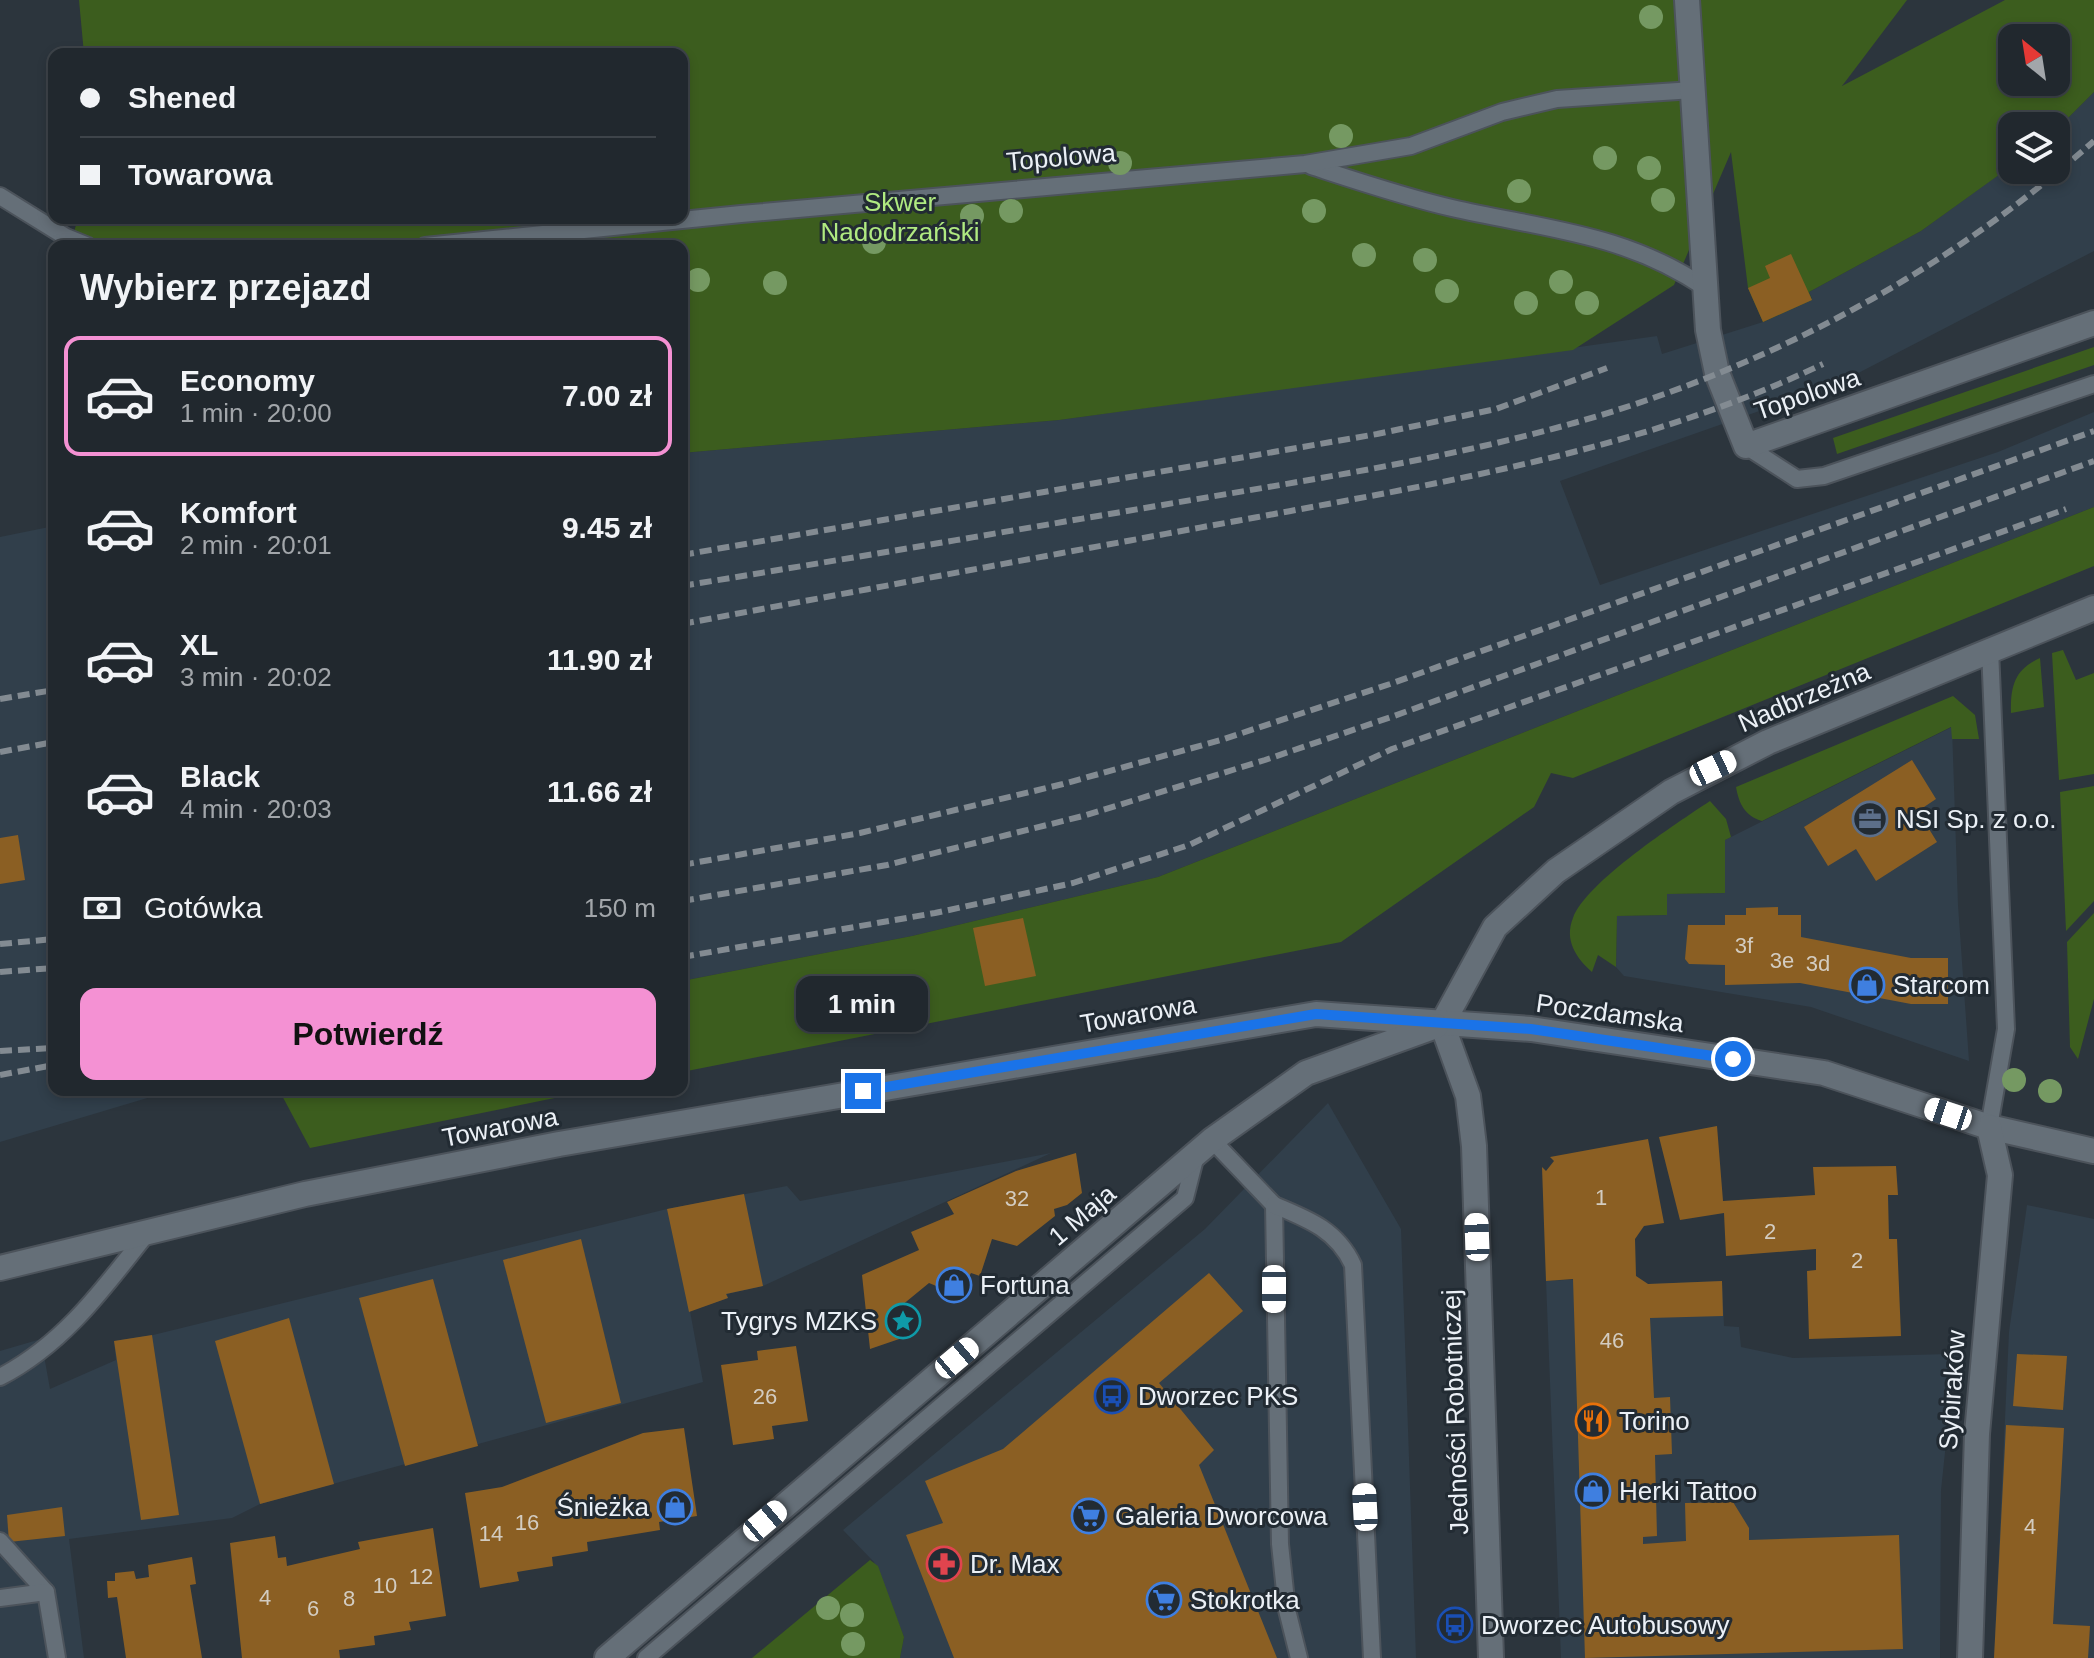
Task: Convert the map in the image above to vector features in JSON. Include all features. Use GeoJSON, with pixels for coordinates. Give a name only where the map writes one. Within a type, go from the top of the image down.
{"type":"FeatureCollection","features":[{"type":"Feature","properties":{"kind":"street","name":"Topolowa"},"geometry":{"type":"LineString","coordinates":[[1687,0],[1708,330],[1717,373],[1746,446],[2094,323]]}},
{"type":"Feature","properties":{"kind":"street","name":"Nadbrzeżna"},"geometry":{"type":"LineString","coordinates":[[1442,1024],[1495,927],[1504,917],[1556,871],[1671,792],[1768,742],[2094,608]]}},
{"type":"Feature","properties":{"kind":"street","name":"Towarowa"},"geometry":{"type":"LineString","coordinates":[[0,1268],[305,1194],[559,1144],[1259,1021],[1316,1014],[1384,1016],[1442,1024]]}},
{"type":"Feature","properties":{"kind":"street","name":"Poczdamska"},"geometry":{"type":"LineString","coordinates":[[1442,1024],[1531,1029],[1824,1073],[1989,1127],[2094,1151]]}},
{"type":"Feature","properties":{"kind":"street","name":"1 Maja"},"geometry":{"type":"LineString","coordinates":[[607,1658],[1204,1148],[1306,1073],[1442,1024]]}},
{"type":"Feature","properties":{"kind":"street","name":"Jedności Robotniczej"},"geometry":{"type":"LineString","coordinates":[[1442,1024],[1468,1096],[1474,1146],[1491,1658]]}},
{"type":"Feature","properties":{"kind":"street","name":"Sybiraków"},"geometry":{"type":"LineString","coordinates":[[1970,1658],[1979,1406],[2000,1175],[1989,1127]]}},
{"type":"Feature","properties":{"kind":"lane","name":"Topolowa"},"geometry":{"type":"LineString","coordinates":[[688,219],[1305,164],[1411,146],[1502,112],[1557,99],[1693,90]]}},
{"type":"Feature","properties":{"kind":"lane"},"geometry":{"type":"LineString","coordinates":[[1305,164],[1451,208],[1631,247],[1671,264],[1707,289]]}},
{"type":"Feature","properties":{"kind":"lane"},"geometry":{"type":"LineString","coordinates":[[0,196],[73,240]]}},
{"type":"Feature","properties":{"kind":"lane","name":"Topolowa"},"geometry":{"type":"LineString","coordinates":[[484,240],[642,224]]}},
{"type":"Feature","properties":{"kind":"lane"},"geometry":{"type":"LineString","coordinates":[[1746,446],[1797,479],[1824,476],[2094,384]]}},
{"type":"Feature","properties":{"kind":"lane"},"geometry":{"type":"LineString","coordinates":[[1989,1127],[2006,1029],[1990,649]]}},
{"type":"Feature","properties":{"kind":"lane"},"geometry":{"type":"LineString","coordinates":[[646,1658],[1185,1198],[1204,1148],[1274,1205],[1333,1235],[1345,1247],[1353,1265],[1372,1658]]}},
{"type":"Feature","properties":{"kind":"lane"},"geometry":{"type":"LineString","coordinates":[[1274,1205],[1280,1544],[1287,1610],[1299,1658]]}},
{"type":"Feature","properties":{"kind":"lane"},"geometry":{"type":"LineString","coordinates":[[0,1377],[33,1360],[91,1305],[148,1232]]}},
{"type":"Feature","properties":{"kind":"lane"},"geometry":{"type":"LineString","coordinates":[[0,1541],[46,1592],[57,1658]]}},
{"type":"Feature","properties":{"kind":"lane"},"geometry":{"type":"LineString","coordinates":[[0,1598],[46,1592]]}},
{"type":"Feature","properties":{"kind":"shaded area"},"geometry":{"type":"Polygon","coordinates":[[[2094,92],[2094,251],[1839,383],[1560,481],[1600,585],[1998,452],[2094,412],[2094,507],[1158,877],[912,936],[688,980],[688,452],[1059,420],[1657,336],[1662,354],[1763,322],[1812,299],[1809,292],[1921,231],[1998,175],[1998,184],[2070,184],[2070,116],[2094,92]]]}},
{"type":"Feature","properties":{"kind":"shaded area"},"geometry":{"type":"Polygon","coordinates":[[[48,527],[48,1096],[154,1096],[0,1142],[0,537],[48,527]]]}},
{"type":"Feature","properties":{"kind":"shaded area"},"geometry":{"type":"Polygon","coordinates":[[[1952,727],[1958,905],[1969,1061],[1811,1007],[1624,976],[1616,967],[1617,916],[1666,915],[1666,894],[1725,893],[1725,840],[1952,727]]]}},
{"type":"Feature","properties":{"kind":"shaded area"},"geometry":{"type":"Polygon","coordinates":[[[1328,1103],[1401,1229],[1416,1658],[900,1658],[904,1637],[874,1562],[843,1530],[1205,1229],[1328,1103]]]}},
{"type":"Feature","properties":{"kind":"shaded area"},"geometry":{"type":"Polygon","coordinates":[[[1051,1153],[763,1286],[727,1294],[728,1298],[690,1311],[703,1382],[260,1504],[232,1518],[69,1539],[84,1658],[0,1658],[0,1351],[41,1339],[50,1389],[116,1360],[114,1341],[153,1335],[667,1209],[787,1186],[800,1201],[1051,1153]]]}},
{"type":"Feature","properties":{"kind":"shaded area"},"geometry":{"type":"Polygon","coordinates":[[[2027,1205],[2094,1219],[2094,1658],[1994,1658],[2009,1332],[2027,1205]]]}},
{"type":"Feature","properties":{"kind":"shaded area"},"geometry":{"type":"Polygon","coordinates":[[[1636,1276],[1648,1284],[1722,1281],[1724,1326],[1739,1327],[1741,1347],[1793,1358],[1950,1354],[1956,1349],[1941,1490],[1940,1658],[1561,1658],[1546,1281],[1636,1276]]]}},
{"type":"Feature","properties":{"kind":"green space","name":"Skwer Nadodrzański"},"geometry":{"type":"Polygon","coordinates":[[[79,0],[1907,0],[1842,86],[2005,0],[2094,0],[2094,92],[2070,116],[2070,112],[1998,112],[1998,175],[1921,231],[1809,292],[1812,300],[1763,322],[1748,288],[1731,152],[1674,285],[1573,350],[1059,420],[688,452],[688,240],[72,240],[76,224],[688,224],[688,48],[83,48],[79,0]]]}},
{"type":"Feature","properties":{"kind":"green space"},"geometry":{"type":"Polygon","coordinates":[[[2094,347],[2094,365],[1837,454],[1833,438],[2094,347]]]}},
{"type":"Feature","properties":{"kind":"green space"},"geometry":{"type":"Polygon","coordinates":[[[2094,507],[2094,566],[1573,778],[1551,773],[1534,807],[1341,942],[688,1071],[688,980],[912,936],[1158,877],[2094,507]]]}},
{"type":"Feature","properties":{"kind":"green space"},"geometry":{"type":"Polygon","coordinates":[[[2063,650],[2076,680],[2094,673],[2094,774],[2059,780],[2052,653],[2063,650]]]}},
{"type":"Feature","properties":{"kind":"green space"},"geometry":{"type":"Polygon","coordinates":[[[2040,658],[2044,707],[2011,713],[2016,680],[2025,667],[2040,658]]]}},
{"type":"Feature","properties":{"kind":"green space"},"geometry":{"type":"Polygon","coordinates":[[[1953,696],[1975,715],[1979,739],[1952,739],[1951,727],[1762,821],[1747,813],[1741,804],[1736,787],[1953,696]]]}},
{"type":"Feature","properties":{"kind":"green space"},"geometry":{"type":"Polygon","coordinates":[[[2094,786],[2094,901],[2066,931],[2060,792],[2094,786]]]}},
{"type":"Feature","properties":{"kind":"green space"},"geometry":{"type":"Polygon","coordinates":[[[1710,801],[1726,819],[1731,837],[1725,840],[1725,893],[1667,894],[1667,915],[1617,916],[1616,967],[1598,955],[1592,972],[1581,961],[1571,941],[1573,918],[1581,904],[1634,854],[1710,801]]]}},
{"type":"Feature","properties":{"kind":"green space"},"geometry":{"type":"Polygon","coordinates":[[[2094,913],[2094,999],[2078,1059],[2070,1047],[2067,942],[2094,913]]]}},
{"type":"Feature","properties":{"kind":"green space"},"geometry":{"type":"Polygon","coordinates":[[[282,1096],[565,1096],[310,1148],[282,1096]]]}},
{"type":"Feature","properties":{"kind":"green space"},"geometry":{"type":"Polygon","coordinates":[[[870,1560],[878,1566],[904,1637],[900,1658],[752,1658],[870,1560]]]}},
{"type":"Feature","properties":{"kind":"building"},"geometry":{"type":"Polygon","coordinates":[[[1791,254],[1812,300],[1763,322],[1748,288],[1770,278],[1765,266],[1791,254]]]}},
{"type":"Feature","properties":{"kind":"building","name":"NSI Sp. z o.o."},"geometry":{"type":"Polygon","coordinates":[[[1912,760],[1936,799],[1918,811],[1937,842],[1876,881],[1856,849],[1828,866],[1804,827],[1912,760]]]}},
{"type":"Feature","properties":{"kind":"building"},"geometry":{"type":"Polygon","coordinates":[[[18,835],[25,880],[0,884],[0,838],[18,835]]]}},
{"type":"Feature","properties":{"kind":"building"},"geometry":{"type":"Polygon","coordinates":[[[1778,907],[1778,915],[1801,915],[1801,937],[1911,958],[1948,958],[1948,1004],[1911,1004],[1800,983],[1725,985],[1725,965],[1689,964],[1685,959],[1688,925],[1725,925],[1725,915],[1746,915],[1746,908],[1778,907]]]}},
{"type":"Feature","properties":{"kind":"building"},"geometry":{"type":"Polygon","coordinates":[[[1023,918],[1036,976],[985,986],[973,928],[1023,918]]]}},
{"type":"Feature","properties":{"kind":"building"},"geometry":{"type":"Polygon","coordinates":[[[1717,1126],[1723,1201],[1815,1195],[1813,1167],[1896,1166],[1898,1195],[1888,1195],[1889,1239],[1897,1239],[1901,1336],[1809,1339],[1807,1271],[1816,1270],[1816,1249],[1726,1256],[1724,1213],[1680,1220],[1659,1137],[1717,1126]]]}},
{"type":"Feature","properties":{"kind":"building"},"geometry":{"type":"Polygon","coordinates":[[[1648,1139],[1664,1223],[1644,1226],[1635,1239],[1636,1276],[1648,1284],[1722,1281],[1723,1316],[1650,1318],[1654,1398],[1670,1397],[1672,1454],[1655,1455],[1657,1536],[1643,1537],[1643,1544],[1686,1541],[1685,1503],[1733,1502],[1749,1528],[1749,1540],[1899,1535],[1903,1649],[1585,1658],[1573,1279],[1546,1281],[1542,1167],[1546,1171],[1554,1161],[1550,1157],[1648,1139]]]}},
{"type":"Feature","properties":{"kind":"building"},"geometry":{"type":"Polygon","coordinates":[[[1076,1153],[1082,1193],[1067,1205],[1054,1209],[1055,1216],[1017,1246],[992,1239],[980,1276],[971,1273],[958,1295],[929,1283],[901,1306],[905,1337],[870,1349],[862,1275],[919,1250],[911,1232],[954,1214],[947,1202],[1016,1171],[1076,1153]]]}},
{"type":"Feature","properties":{"kind":"building"},"geometry":{"type":"Polygon","coordinates":[[[744,1194],[763,1286],[726,1294],[728,1298],[689,1312],[667,1209],[744,1194]]]}},
{"type":"Feature","properties":{"kind":"building"},"geometry":{"type":"Polygon","coordinates":[[[581,1239],[621,1403],[546,1423],[503,1260],[581,1239]]]}},
{"type":"Feature","properties":{"kind":"building","name":"Galeria Dworcowa"},"geometry":{"type":"Polygon","coordinates":[[[1209,1273],[1243,1311],[1159,1383],[1214,1450],[1199,1465],[1277,1658],[954,1658],[906,1535],[943,1523],[925,1481],[1003,1449],[1209,1273]]]}},
{"type":"Feature","properties":{"kind":"building"},"geometry":{"type":"Polygon","coordinates":[[[433,1279],[478,1446],[405,1466],[359,1298],[433,1279]]]}},
{"type":"Feature","properties":{"kind":"building"},"geometry":{"type":"Polygon","coordinates":[[[289,1318],[334,1484],[260,1504],[215,1341],[289,1318]]]}},
{"type":"Feature","properties":{"kind":"building"},"geometry":{"type":"Polygon","coordinates":[[[152,1335],[179,1515],[141,1520],[114,1341],[152,1335]]]}},
{"type":"Feature","properties":{"kind":"building"},"geometry":{"type":"Polygon","coordinates":[[[796,1346],[808,1421],[772,1426],[774,1439],[733,1445],[721,1365],[758,1360],[757,1351],[796,1346]]]}},
{"type":"Feature","properties":{"kind":"building"},"geometry":{"type":"Polygon","coordinates":[[[2017,1354],[2067,1356],[2063,1410],[2013,1406],[2017,1354]]]}},
{"type":"Feature","properties":{"kind":"building"},"geometry":{"type":"Polygon","coordinates":[[[2006,1425],[2064,1428],[2053,1624],[2090,1626],[2088,1658],[1994,1658],[2006,1425]]]}},
{"type":"Feature","properties":{"kind":"building"},"geometry":{"type":"Polygon","coordinates":[[[684,1428],[697,1516],[659,1522],[660,1530],[587,1542],[588,1551],[552,1557],[553,1566],[517,1572],[519,1581],[480,1588],[465,1493],[502,1487],[643,1433],[684,1428]]]}},
{"type":"Feature","properties":{"kind":"building"},"geometry":{"type":"Polygon","coordinates":[[[62,1507],[65,1536],[9,1542],[7,1515],[62,1507]]]}},
{"type":"Feature","properties":{"kind":"building"},"geometry":{"type":"Polygon","coordinates":[[[433,1528],[446,1616],[409,1622],[411,1630],[374,1636],[375,1645],[339,1650],[340,1658],[242,1658],[230,1543],[275,1536],[278,1558],[286,1557],[287,1566],[360,1549],[358,1542],[433,1528]]]}},
{"type":"Feature","properties":{"kind":"building"},"geometry":{"type":"Polygon","coordinates":[[[192,1557],[196,1584],[190,1585],[202,1658],[126,1658],[117,1597],[108,1598],[107,1581],[115,1581],[115,1573],[134,1571],[136,1579],[149,1577],[148,1565],[192,1557]]]}},
{"type":"Feature","properties":{"kind":"railway"},"geometry":{"type":"LineString","coordinates":[[688,585],[1375,468],[1525,436],[1645,401],[1783,345],[1914,274],[2037,189],[2094,141]]}},
{"type":"Feature","properties":{"kind":"railway"},"geometry":{"type":"LineString","coordinates":[[688,623],[1330,504],[1546,459],[1687,419],[1756,394],[1823,364]]}},
{"type":"Feature","properties":{"kind":"railway"},"geometry":{"type":"LineString","coordinates":[[688,554],[1377,434],[1496,409],[1607,368]]}},
{"type":"Feature","properties":{"kind":"railway"},"geometry":{"type":"LineString","coordinates":[[688,864],[860,833],[1063,784],[1221,740],[1390,684],[2094,431]]}},
{"type":"Feature","properties":{"kind":"railway"},"geometry":{"type":"LineString","coordinates":[[688,900],[887,865],[1083,816],[1265,760],[2094,461]]}},
{"type":"Feature","properties":{"kind":"railway"},"geometry":{"type":"LineString","coordinates":[[688,956],[935,913],[1073,883],[1189,845],[1392,749],[2066,509]]}},
{"type":"Feature","properties":{"kind":"railway"},"geometry":{"type":"LineString","coordinates":[[0,699],[48,691]]}},
{"type":"Feature","properties":{"kind":"railway"},"geometry":{"type":"LineString","coordinates":[[0,752],[48,743]]}},
{"type":"Feature","properties":{"kind":"railway"},"geometry":{"type":"LineString","coordinates":[[0,944],[48,940]]}},
{"type":"Feature","properties":{"kind":"railway"},"geometry":{"type":"LineString","coordinates":[[0,972],[48,968]]}},
{"type":"Feature","properties":{"kind":"railway"},"geometry":{"type":"LineString","coordinates":[[0,1051],[48,1048]]}},
{"type":"Feature","properties":{"kind":"railway"},"geometry":{"type":"LineString","coordinates":[[0,1075],[48,1066]]}},
{"type":"Feature","properties":{"kind":"place","name":"NSI Sp. z o.o."},"geometry":{"type":"Point","coordinates":[1870,819]}},
{"type":"Feature","properties":{"kind":"place","name":"Starcom"},"geometry":{"type":"Point","coordinates":[1867,985]}},
{"type":"Feature","properties":{"kind":"place","name":"Fortuna"},"geometry":{"type":"Point","coordinates":[954,1285]}},
{"type":"Feature","properties":{"kind":"place","name":"Tygrys MZKS"},"geometry":{"type":"Point","coordinates":[903,1321]}},
{"type":"Feature","properties":{"kind":"place","name":"Dworzec PKS"},"geometry":{"type":"Point","coordinates":[1112,1396]}},
{"type":"Feature","properties":{"kind":"place","name":"Torino"},"geometry":{"type":"Point","coordinates":[1593,1421]}},
{"type":"Feature","properties":{"kind":"place","name":"Herki Tattoo"},"geometry":{"type":"Point","coordinates":[1593,1491]}},
{"type":"Feature","properties":{"kind":"place","name":"Śnieżka"},"geometry":{"type":"Point","coordinates":[675,1507]}},
{"type":"Feature","properties":{"kind":"place","name":"Galeria Dworcowa"},"geometry":{"type":"Point","coordinates":[1089,1516]}},
{"type":"Feature","properties":{"kind":"place","name":"Dr. Max"},"geometry":{"type":"Point","coordinates":[944,1564]}},
{"type":"Feature","properties":{"kind":"place","name":"Stokrotka"},"geometry":{"type":"Point","coordinates":[1164,1600]}},
{"type":"Feature","properties":{"kind":"place","name":"Dworzec Autobusowy"},"geometry":{"type":"Point","coordinates":[1455,1625]}},
{"type":"Feature","properties":{"kind":"route"},"geometry":{"type":"LineString","coordinates":[[863,1091],[1259,1021],[1316,1014],[1384,1016],[1442,1024],[1531,1029],[1733,1059]]}}]}
